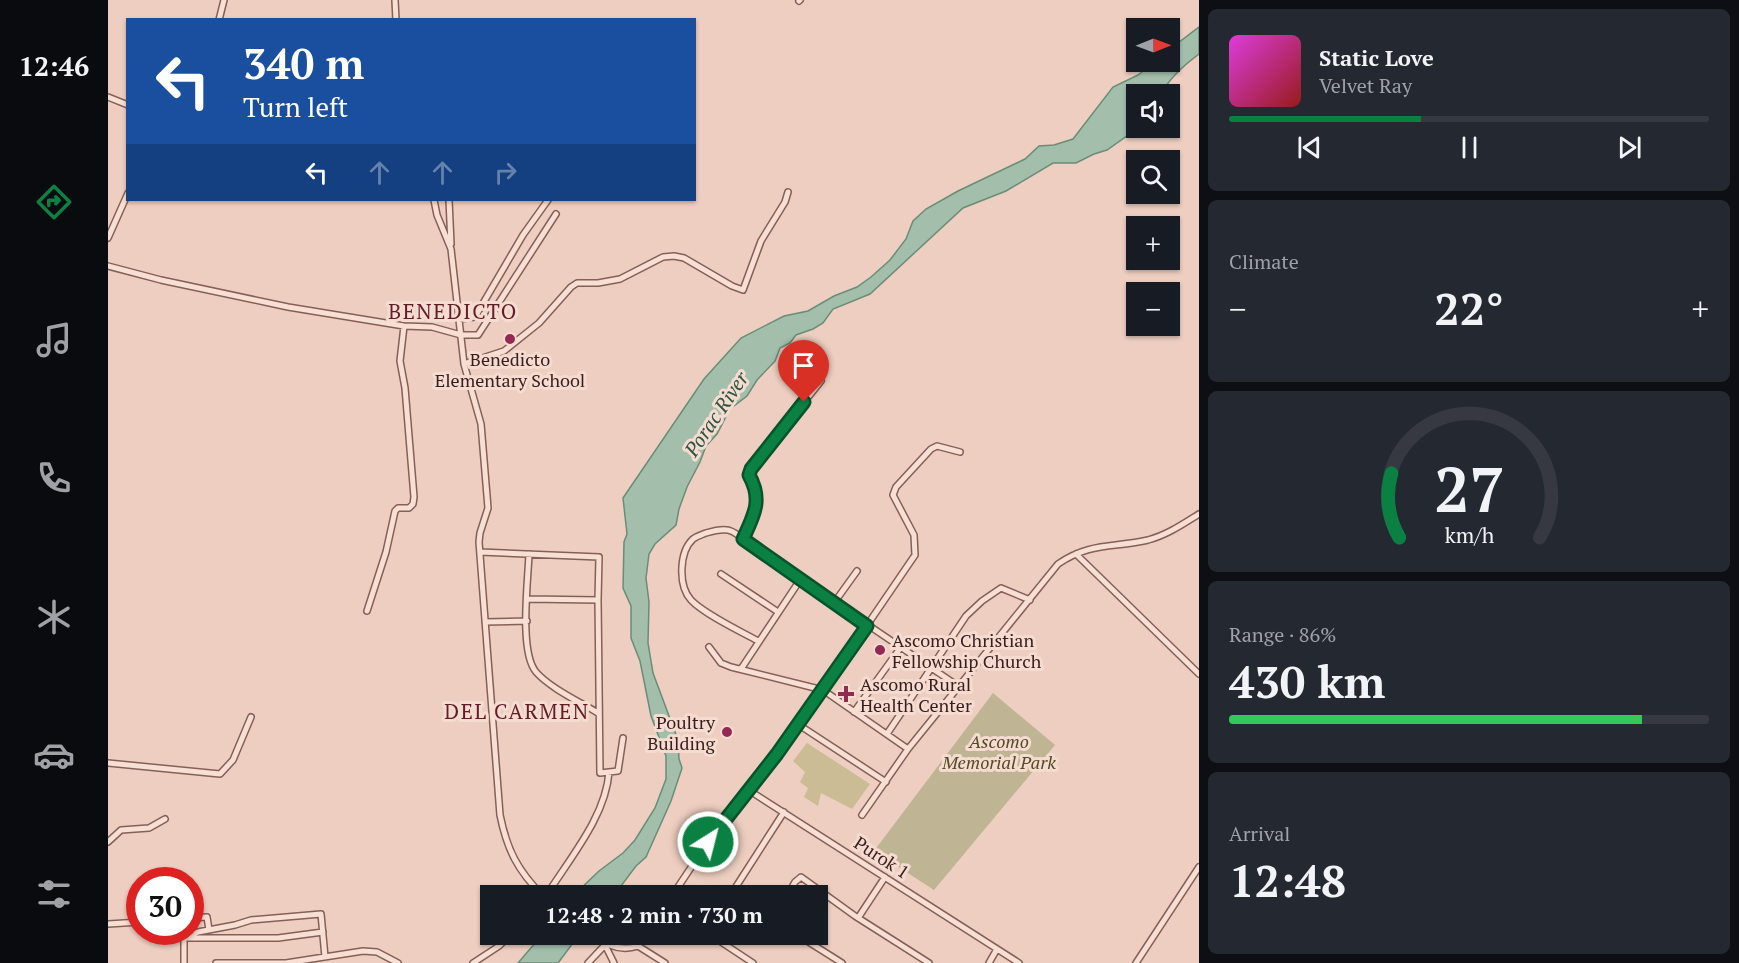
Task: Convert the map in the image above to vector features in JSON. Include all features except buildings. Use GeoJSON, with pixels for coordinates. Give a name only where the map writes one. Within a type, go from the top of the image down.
{"type":"FeatureCollection","features":[{"type":"Feature","properties":{"kind":"street"},"geometry":{"type":"LineString","coordinates":[[220,18],[225,0]]}},
{"type":"Feature","properties":{"kind":"street"},"geometry":{"type":"LineString","coordinates":[[395,0],[396,18]]}},
{"type":"Feature","properties":{"kind":"street"},"geometry":{"type":"LineString","coordinates":[[108,97],[126,104]]}},
{"type":"Feature","properties":{"kind":"street"},"geometry":{"type":"LineString","coordinates":[[464,364],[504,351],[533,330],[577,283],[598,284],[620,279],[663,257],[684,258],[732,286],[744,290],[761,241],[785,202],[788,192]]}},
{"type":"Feature","properties":{"kind":"street"},"geometry":{"type":"LineString","coordinates":[[108,238],[126,198]]}},
{"type":"Feature","properties":{"kind":"street"},"geometry":{"type":"LineString","coordinates":[[434,201],[437,215],[451,249]]}},
{"type":"Feature","properties":{"kind":"street"},"geometry":{"type":"LineString","coordinates":[[449,201],[451,249],[464,364],[481,424],[489,496],[487,515],[480,532],[480,552],[500,815],[508,848],[517,865],[535,885]]}},
{"type":"Feature","properties":{"kind":"street"},"geometry":{"type":"LineString","coordinates":[[459,319],[475,317],[523,236],[547,201]]}},
{"type":"Feature","properties":{"kind":"street"},"geometry":{"type":"LineString","coordinates":[[108,267],[288,307],[404,326],[432,327],[461,335],[477,335],[556,214]]}},
{"type":"Feature","properties":{"kind":"street"},"geometry":{"type":"LineString","coordinates":[[367,611],[386,552],[395,511],[398,508],[409,508],[413,504],[414,497],[405,388],[400,361],[404,326]]}},
{"type":"Feature","properties":{"kind":"street"},"geometry":{"type":"LineString","coordinates":[[743,539],[757,503],[749,475],[751,469],[821,381]]}},
{"type":"Feature","properties":{"kind":"street"},"geometry":{"type":"LineString","coordinates":[[679,885],[720,824],[750,791],[799,725],[915,555],[914,536],[893,495],[894,491],[936,446],[960,452]]}},
{"type":"Feature","properties":{"kind":"street"},"geometry":{"type":"LineString","coordinates":[[862,815],[908,749],[1058,564],[1076,554],[1102,545],[1155,538],[1167,534],[1199,514]]}},
{"type":"Feature","properties":{"kind":"street"},"geometry":{"type":"LineString","coordinates":[[758,641],[697,605],[684,590],[682,565],[688,546],[698,536],[724,529],[730,530],[867,626],[932,666],[958,686]]}},
{"type":"Feature","properties":{"kind":"street"},"geometry":{"type":"LineString","coordinates":[[480,552],[599,557],[600,772],[618,771],[623,738]]}},
{"type":"Feature","properties":{"kind":"street"},"geometry":{"type":"LineString","coordinates":[[530,554],[527,599],[529,658],[535,671],[552,685],[598,713]]}},
{"type":"Feature","properties":{"kind":"street"},"geometry":{"type":"LineString","coordinates":[[1076,554],[1199,674]]}},
{"type":"Feature","properties":{"kind":"street"},"geometry":{"type":"LineString","coordinates":[[834,603],[857,571]]}},
{"type":"Feature","properties":{"kind":"street"},"geometry":{"type":"LineString","coordinates":[[721,574],[778,612]]}},
{"type":"Feature","properties":{"kind":"street"},"geometry":{"type":"LineString","coordinates":[[741,669],[800,580]]}},
{"type":"Feature","properties":{"kind":"street"},"geometry":{"type":"LineString","coordinates":[[887,734],[966,616],[982,600],[1001,588],[1030,600]]}},
{"type":"Feature","properties":{"kind":"street"},"geometry":{"type":"LineString","coordinates":[[527,599],[598,600]]}},
{"type":"Feature","properties":{"kind":"street"},"geometry":{"type":"LineString","coordinates":[[485,622],[527,621]]}},
{"type":"Feature","properties":{"kind":"street"},"geometry":{"type":"LineString","coordinates":[[854,712],[901,646]]}},
{"type":"Feature","properties":{"kind":"street"},"geometry":{"type":"LineString","coordinates":[[709,647],[721,663],[823,690],[908,749]]}},
{"type":"Feature","properties":{"kind":"street"},"geometry":{"type":"LineString","coordinates":[[108,763],[220,774],[233,760],[251,717]]}},
{"type":"Feature","properties":{"kind":"street"},"geometry":{"type":"LineString","coordinates":[[799,725],[886,782]]}},
{"type":"Feature","properties":{"kind":"street"},"geometry":{"type":"LineString","coordinates":[[552,885],[599,812],[608,788],[609,772]]}},
{"type":"Feature","properties":{"kind":"street","name":"Purok 1"},"geometry":{"type":"LineString","coordinates":[[750,791],[1019,963]]}},
{"type":"Feature","properties":{"kind":"street"},"geometry":{"type":"LineString","coordinates":[[737,885],[784,812]]}},
{"type":"Feature","properties":{"kind":"street"},"geometry":{"type":"LineString","coordinates":[[108,842],[121,830],[149,828],[165,819]]}},
{"type":"Feature","properties":{"kind":"street"},"geometry":{"type":"LineString","coordinates":[[1136,963],[1199,867]]}},
{"type":"Feature","properties":{"kind":"street"},"geometry":{"type":"LineString","coordinates":[[793,885],[801,877],[812,885]]}},
{"type":"Feature","properties":{"kind":"street"},"geometry":{"type":"LineString","coordinates":[[858,918],[885,877]]}},
{"type":"Feature","properties":{"kind":"street"},"geometry":{"type":"LineString","coordinates":[[828,896],[929,963]]}},
{"type":"Feature","properties":{"kind":"street"},"geometry":{"type":"LineString","coordinates":[[204,931],[235,926],[251,920],[321,914],[325,957]]}},
{"type":"Feature","properties":{"kind":"street"},"geometry":{"type":"LineString","coordinates":[[204,917],[207,917],[209,930]]}},
{"type":"Feature","properties":{"kind":"street"},"geometry":{"type":"LineString","coordinates":[[108,924],[126,923]]}},
{"type":"Feature","properties":{"kind":"street"},"geometry":{"type":"LineString","coordinates":[[204,938],[278,938],[323,932]]}},
{"type":"Feature","properties":{"kind":"street"},"geometry":{"type":"LineString","coordinates":[[184,945],[184,963]]}},
{"type":"Feature","properties":{"kind":"street"},"geometry":{"type":"LineString","coordinates":[[473,963],[500,945]]}},
{"type":"Feature","properties":{"kind":"street"},"geometry":{"type":"LineString","coordinates":[[605,945],[626,948],[638,946],[665,963]]}},
{"type":"Feature","properties":{"kind":"street"},"geometry":{"type":"LineString","coordinates":[[588,963],[605,945]]}},
{"type":"Feature","properties":{"kind":"street"},"geometry":{"type":"LineString","coordinates":[[605,945],[614,963]]}},
{"type":"Feature","properties":{"kind":"street"},"geometry":{"type":"LineString","coordinates":[[726,945],[753,963]]}},
{"type":"Feature","properties":{"kind":"street"},"geometry":{"type":"LineString","coordinates":[[811,945],[834,961],[842,963]]}},
{"type":"Feature","properties":{"kind":"street"},"geometry":{"type":"LineString","coordinates":[[989,963],[998,949]]}},
{"type":"Feature","properties":{"kind":"street"},"geometry":{"type":"LineString","coordinates":[[216,963],[286,963],[363,951],[377,952],[398,963]]}},
{"type":"Feature","properties":{"kind":"shaded area"},"geometry":{"type":"Polygon","coordinates":[[[807,743],[870,784],[852,809],[821,793],[818,806],[804,797],[808,788],[800,782],[805,772],[793,761],[807,743]]]}},
{"type":"Feature","properties":{"kind":"green space","name":"Ascomo Memorial Park"},"geometry":{"type":"Polygon","coordinates":[[[993,693],[1055,745],[934,890],[874,851],[993,693]]]}},
{"type":"Feature","properties":{"kind":"water"},"geometry":{"type":"Polygon","coordinates":[[[1199,27],[1199,54],[1180,70],[1180,41],[1199,27]]]}},
{"type":"Feature","properties":{"kind":"water","name":"Porac River"},"geometry":{"type":"Polygon","coordinates":[[[1142,72],[1178,72],[1168,84],[1126,84],[1126,137],[1107,150],[1076,163],[1053,163],[1006,191],[963,208],[870,294],[833,309],[823,323],[796,335],[790,343],[780,348],[775,361],[757,380],[747,396],[730,409],[717,434],[706,446],[687,487],[676,525],[655,544],[649,554],[646,578],[649,602],[648,643],[653,673],[678,740],[682,768],[671,801],[646,857],[622,885],[584,885],[635,840],[655,808],[666,779],[666,756],[651,716],[640,661],[631,638],[631,606],[623,588],[624,542],[627,534],[623,498],[704,379],[741,338],[784,316],[808,311],[834,296],[857,287],[871,277],[890,260],[906,239],[913,221],[926,209],[1025,159],[1039,146],[1054,145],[1073,139],[1113,87],[1142,72]]]}},
{"type":"Feature","properties":{"kind":"water"},"geometry":{"type":"Polygon","coordinates":[[[533,945],[572,945],[558,963],[518,963],[533,945]]]}},
{"type":"Feature","properties":{"kind":"place","name":"Benedicto Elementary School"},"geometry":{"type":"Point","coordinates":[510,339]}},
{"type":"Feature","properties":{"kind":"place","name":"Ascomo Christian Fellowship Church"},"geometry":{"type":"Point","coordinates":[880,650]}},
{"type":"Feature","properties":{"kind":"place","name":"Ascomo Rural Health Center"},"geometry":{"type":"Point","coordinates":[846,694]}},
{"type":"Feature","properties":{"kind":"place","name":"Poultry Building"},"geometry":{"type":"Point","coordinates":[727,732]}},
{"type":"Feature","properties":{"kind":"district","name":"BENEDICTO"},"geometry":{"type":"Point","coordinates":[453,311]}},
{"type":"Feature","properties":{"kind":"district","name":"DEL CARMEN"},"geometry":{"type":"Point","coordinates":[517,711]}},
{"type":"Feature","properties":{"kind":"route"},"geometry":{"type":"LineString","coordinates":[[708,842],[720,824],[750,791],[799,725],[867,626],[743,539],[757,503],[749,475],[751,469],[804,402]]}}]}
